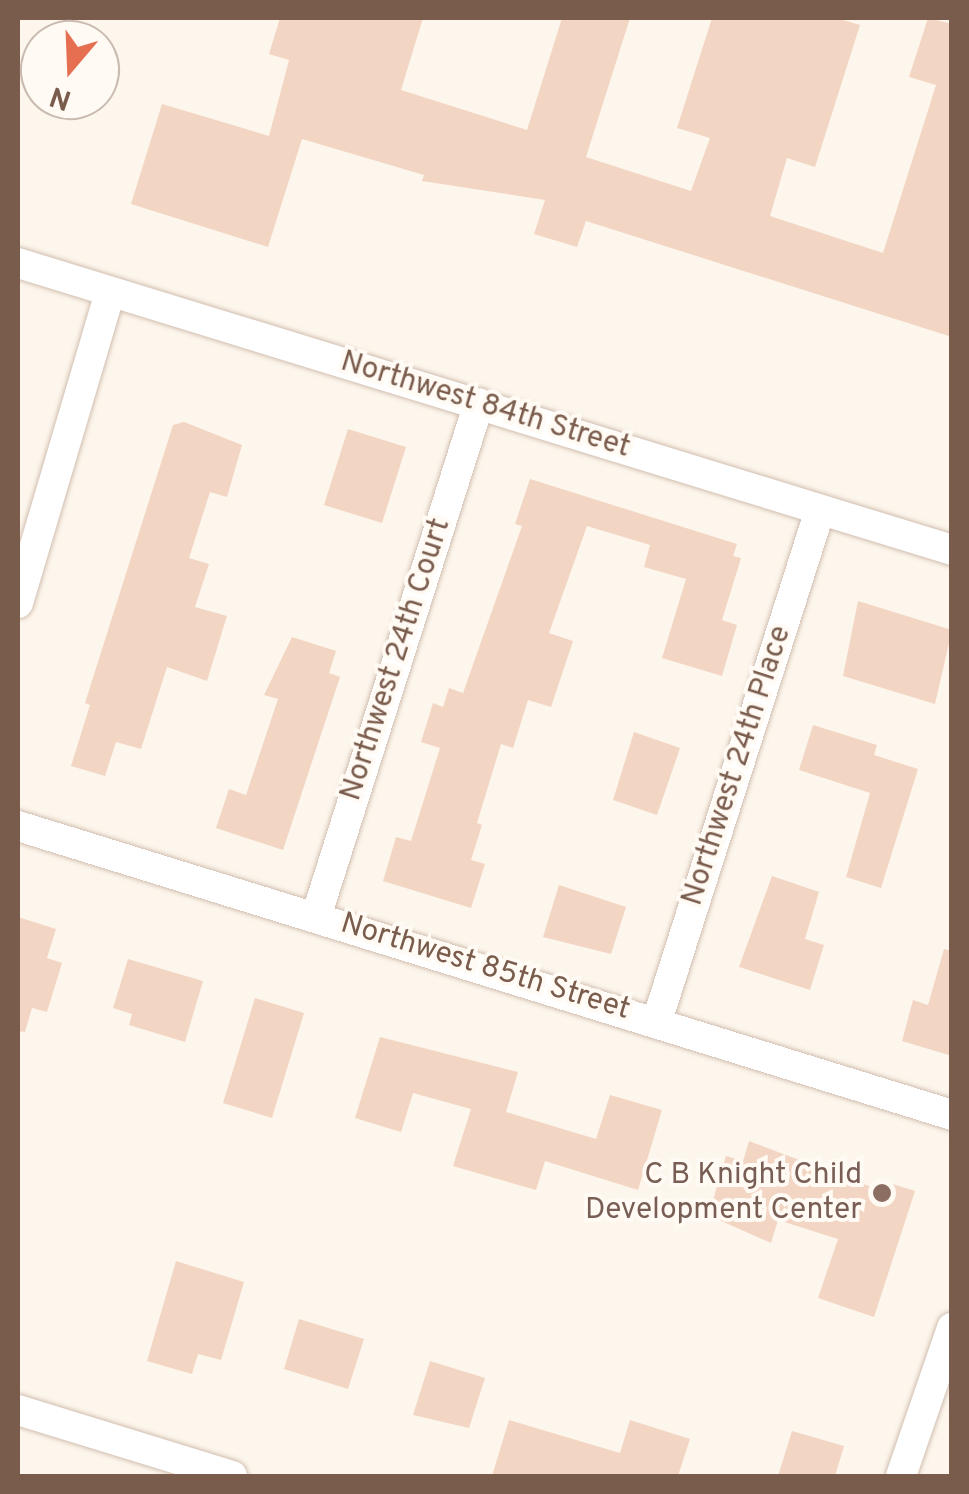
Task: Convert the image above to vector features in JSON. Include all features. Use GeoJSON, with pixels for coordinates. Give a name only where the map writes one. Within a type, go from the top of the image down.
{"type":"FeatureCollection","features":[{"type":"Feature","properties":{"kind":"street","name":"Northwest 84th Street"},"geometry":{"type":"LineString","coordinates":[[18,263],[952,550]]}},
{"type":"Feature","properties":{"kind":"street"},"geometry":{"type":"LineString","coordinates":[[18,603],[110,292]]}},
{"type":"Feature","properties":{"kind":"street","name":"Northwest 24th Court"},"geometry":{"type":"LineString","coordinates":[[316,917],[479,403]]}},
{"type":"Feature","properties":{"kind":"street","name":"Northwest 24th Place"},"geometry":{"type":"LineString","coordinates":[[656,1021],[820,510]]}},
{"type":"Feature","properties":{"kind":"street","name":"Northwest 85th Street"},"geometry":{"type":"LineString","coordinates":[[18,826],[952,1115]]}},
{"type":"Feature","properties":{"kind":"street"},"geometry":{"type":"LineString","coordinates":[[901,1476],[952,1328]]}},
{"type":"Feature","properties":{"kind":"street"},"geometry":{"type":"LineString","coordinates":[[18,1410],[232,1476]]}},
{"type":"Feature","properties":{"kind":"building"},"geometry":{"type":"Polygon","coordinates":[[[280,18],[423,18],[401,90],[527,130],[562,18],[630,18],[586,157],[691,191],[710,138],[677,128],[712,18],[836,18],[860,25],[815,167],[787,158],[770,216],[883,253],[936,85],[909,77],[928,18],[952,24],[952,337],[586,221],[577,247],[534,234],[545,200],[422,181],[424,175],[302,139],[268,247],[131,204],[162,104],[269,136],[289,60],[269,54],[280,18]]]}},
{"type":"Feature","properties":{"kind":"building"},"geometry":{"type":"Polygon","coordinates":[[[184,422],[242,445],[227,497],[210,492],[189,558],[209,564],[195,607],[227,616],[207,681],[167,667],[141,749],[116,742],[105,776],[71,766],[90,705],[85,703],[173,425],[184,422]]]}},
{"type":"Feature","properties":{"kind":"building"},"geometry":{"type":"Polygon","coordinates":[[[348,429],[406,447],[382,523],[324,505],[348,429]]]}},
{"type":"Feature","properties":{"kind":"building"},"geometry":{"type":"Polygon","coordinates":[[[530,479],[737,544],[733,556],[741,558],[722,620],[737,625],[722,676],[662,658],[686,579],[644,567],[650,545],[587,526],[549,633],[573,641],[551,707],[528,700],[513,748],[501,744],[477,823],[482,825],[471,860],[485,864],[471,908],[383,881],[396,837],[411,841],[440,748],[421,742],[433,703],[443,707],[449,688],[463,693],[522,526],[515,524],[530,479]]]}},
{"type":"Feature","properties":{"kind":"building"},"geometry":{"type":"Polygon","coordinates":[[[858,601],[952,630],[935,704],[843,676],[858,601]]]}},
{"type":"Feature","properties":{"kind":"building"},"geometry":{"type":"Polygon","coordinates":[[[292,637],[336,651],[329,673],[340,677],[283,850],[216,828],[229,789],[246,795],[278,699],[264,695],[292,637]]]}},
{"type":"Feature","properties":{"kind":"building"},"geometry":{"type":"Polygon","coordinates":[[[813,725],[877,745],[874,755],[918,769],[881,888],[846,877],[870,793],[799,770],[813,725]]]}},
{"type":"Feature","properties":{"kind":"building"},"geometry":{"type":"Polygon","coordinates":[[[634,732],[680,748],[657,815],[613,800],[634,732]]]}},
{"type":"Feature","properties":{"kind":"building"},"geometry":{"type":"Polygon","coordinates":[[[772,876],[819,892],[805,939],[824,945],[810,990],[739,967],[772,876]]]}},
{"type":"Feature","properties":{"kind":"building"},"geometry":{"type":"Polygon","coordinates":[[[559,885],[626,907],[611,954],[543,937],[559,885]]]}},
{"type":"Feature","properties":{"kind":"building"},"geometry":{"type":"Polygon","coordinates":[[[18,917],[56,929],[47,958],[62,963],[47,1012],[32,1008],[25,1032],[18,1031],[18,917]]]}},
{"type":"Feature","properties":{"kind":"building"},"geometry":{"type":"Polygon","coordinates":[[[944,949],[952,951],[952,1056],[902,1041],[913,1000],[928,1005],[944,949]]]}},
{"type":"Feature","properties":{"kind":"building"},"geometry":{"type":"Polygon","coordinates":[[[128,959],[203,981],[185,1042],[129,1025],[132,1014],[113,1008],[128,959]]]}},
{"type":"Feature","properties":{"kind":"building"},"geometry":{"type":"Polygon","coordinates":[[[255,998],[304,1013],[272,1118],[223,1103],[255,998]]]}},
{"type":"Feature","properties":{"kind":"building"},"geometry":{"type":"Polygon","coordinates":[[[380,1037],[518,1072],[506,1112],[596,1139],[610,1095],[662,1110],[638,1190],[545,1161],[536,1190],[453,1166],[471,1109],[413,1093],[401,1132],[355,1118],[380,1037]]]}},
{"type":"Feature","properties":{"kind":"building"},"geometry":{"type":"Polygon","coordinates":[[[749,1141],[877,1189],[880,1180],[915,1191],[874,1317],[818,1298],[838,1239],[778,1220],[771,1243],[719,1220],[724,1204],[713,1200],[726,1156],[743,1161],[749,1141]]]}},
{"type":"Feature","properties":{"kind":"building"},"geometry":{"type":"Polygon","coordinates":[[[176,1261],[244,1282],[221,1360],[198,1354],[192,1374],[147,1361],[176,1261]]]}},
{"type":"Feature","properties":{"kind":"building"},"geometry":{"type":"Polygon","coordinates":[[[299,1319],[364,1339],[348,1389],[284,1369],[299,1319]]]}},
{"type":"Feature","properties":{"kind":"building"},"geometry":{"type":"Polygon","coordinates":[[[430,1361],[485,1378],[469,1428],[413,1415],[430,1361]]]}},
{"type":"Feature","properties":{"kind":"building"},"geometry":{"type":"Polygon","coordinates":[[[509,1420],[620,1453],[630,1420],[690,1439],[678,1476],[492,1476],[509,1420]]]}},
{"type":"Feature","properties":{"kind":"building"},"geometry":{"type":"Polygon","coordinates":[[[792,1431],[844,1446],[835,1476],[778,1476],[792,1431]]]}},
{"type":"Feature","properties":{"kind":"place","name":"C B Knight Child Development Center"},"geometry":{"type":"Point","coordinates":[882,1193]}}]}
